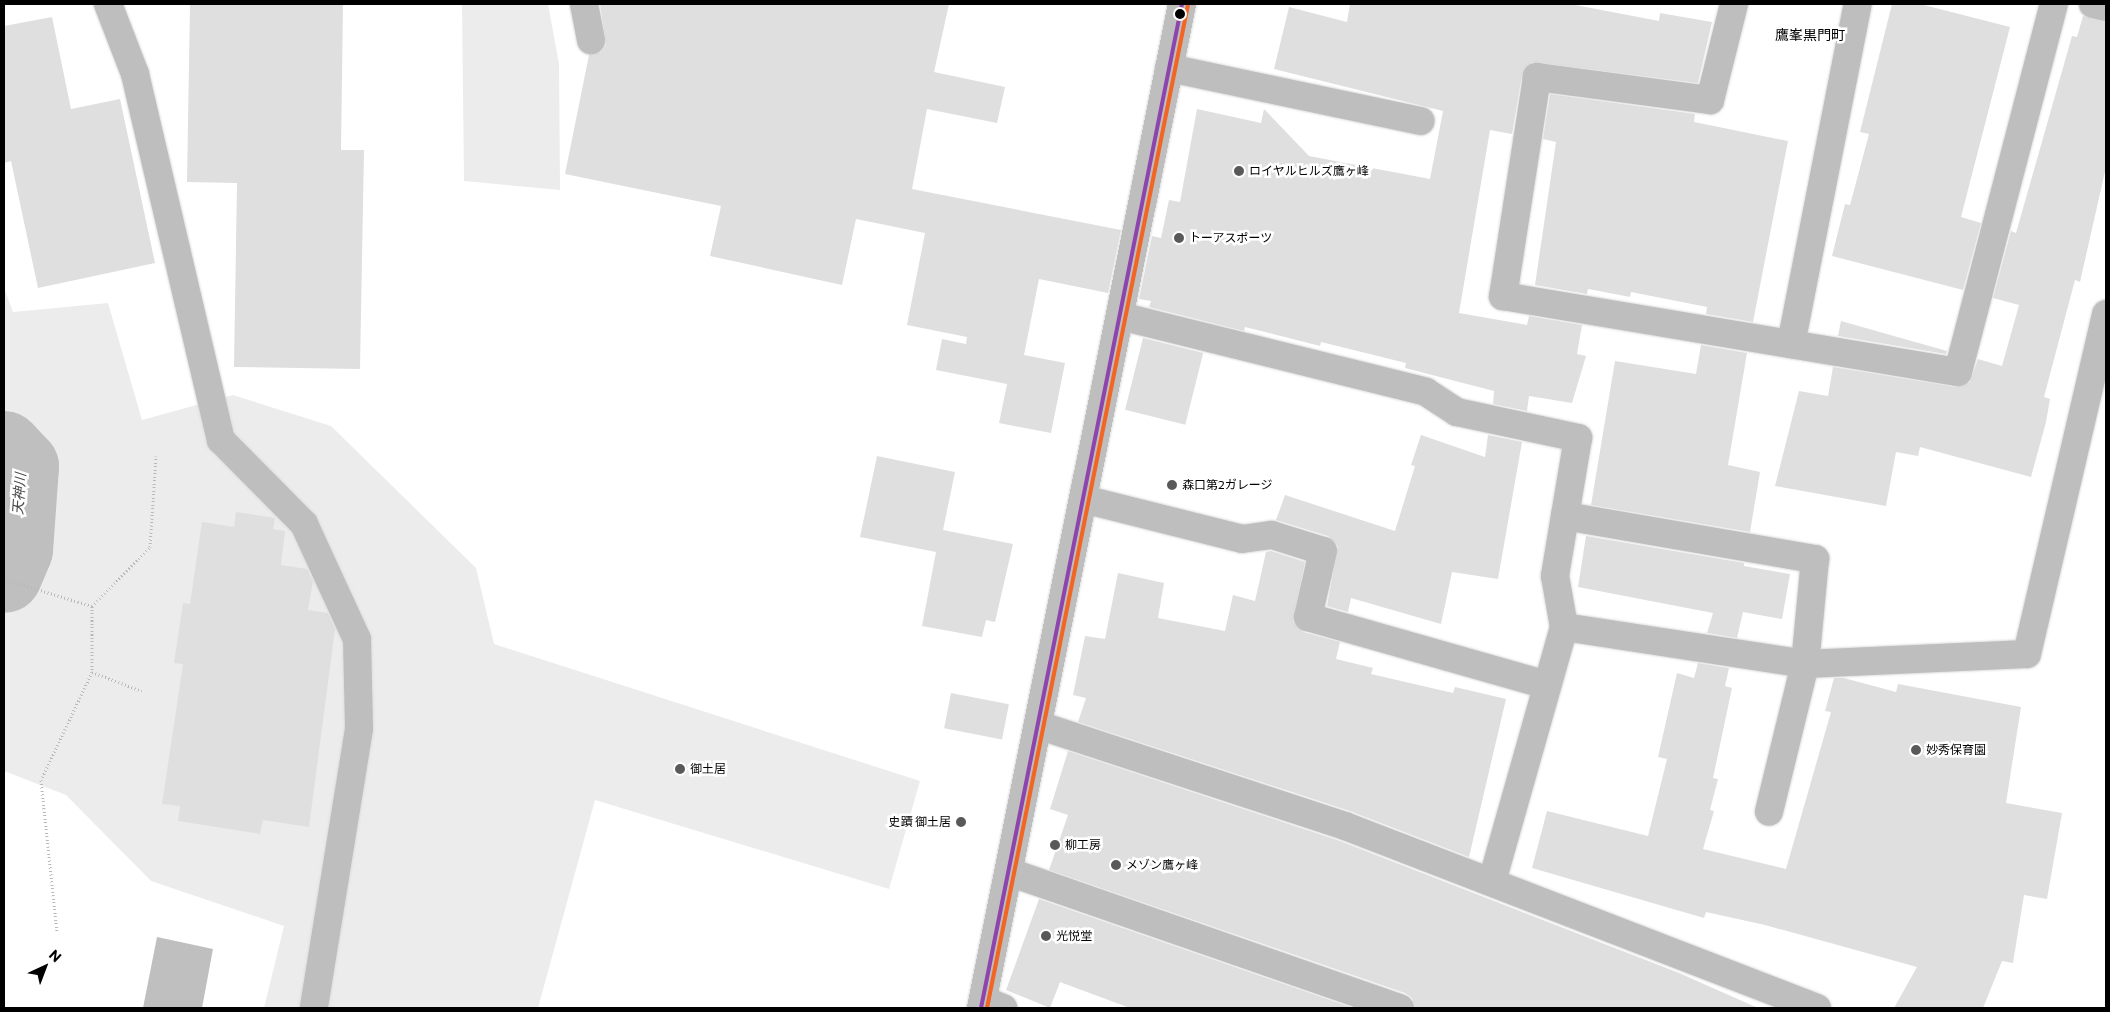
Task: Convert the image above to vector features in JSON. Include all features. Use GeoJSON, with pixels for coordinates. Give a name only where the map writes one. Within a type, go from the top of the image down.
{"type":"FeatureCollection","features":[{"type":"Feature","properties":{"kind":"street"},"geometry":{"type":"LineString","coordinates":[[108,4],[135,74],[220,440],[304,524],[357,638],[359,729],[314,1008]]}},
{"type":"Feature","properties":{"kind":"street"},"geometry":{"type":"LineString","coordinates":[[584,4],[592,40]]}},
{"type":"Feature","properties":{"kind":"street"},"geometry":{"type":"LineString","coordinates":[[989,1006],[1009,872],[1182,4]]}},
{"type":"Feature","properties":{"kind":"street"},"geometry":{"type":"LineString","coordinates":[[1734,4],[1710,100],[1537,77],[1503,296],[1958,372],[2054,4]]}},
{"type":"Feature","properties":{"kind":"street"},"geometry":{"type":"LineString","coordinates":[[1791,344],[1858,4]]}},
{"type":"Feature","properties":{"kind":"street"},"geometry":{"type":"LineString","coordinates":[[2092,4],[2106,7]]}},
{"type":"Feature","properties":{"kind":"street"},"geometry":{"type":"LineString","coordinates":[[1169,68],[1420,121]]}},
{"type":"Feature","properties":{"kind":"street"},"geometry":{"type":"LineString","coordinates":[[1564,627],[1805,664],[2027,654],[2106,314]]}},
{"type":"Feature","properties":{"kind":"street"},"geometry":{"type":"LineString","coordinates":[[1120,316],[1426,392],[1457,412],[1578,438],[1555,576],[1564,627],[1546,684],[1492,881]]}},
{"type":"Feature","properties":{"kind":"street"},"geometry":{"type":"LineString","coordinates":[[1083,499],[1242,539],[1272,535],[1323,551],[1308,616],[1546,684]]}},
{"type":"Feature","properties":{"kind":"street"},"geometry":{"type":"LineString","coordinates":[[1565,516],[1815,559],[1805,664],[1769,812]]}},
{"type":"Feature","properties":{"kind":"street"},"geometry":{"type":"LineString","coordinates":[[1038,725],[1345,826],[1492,881],[1817,1008]]}},
{"type":"Feature","properties":{"kind":"street"},"geometry":{"type":"LineString","coordinates":[[1009,872],[1400,1008]]}},
{"type":"Feature","properties":{"kind":"path"},"geometry":{"type":"LineString","coordinates":[[57,933],[41,780],[92,672],[92,606],[150,547],[156,456]]}},
{"type":"Feature","properties":{"kind":"path"},"geometry":{"type":"LineString","coordinates":[[4,579],[92,606]]}},
{"type":"Feature","properties":{"kind":"path"},"geometry":{"type":"LineString","coordinates":[[92,672],[142,691]]}},
{"type":"Feature","properties":{"kind":"shaded area"},"geometry":{"type":"Polygon","coordinates":[[[462,4],[548,4],[559,64],[560,190],[464,181],[462,4]]]}},
{"type":"Feature","properties":{"kind":"shaded area"},"geometry":{"type":"Polygon","coordinates":[[[4,288],[13,312],[108,303],[142,420],[233,395],[331,426],[476,568],[494,644],[920,781],[889,889],[595,800],[538,1008],[264,1008],[284,926],[151,881],[66,795],[4,771],[4,288]]]}},
{"type":"Feature","properties":{"kind":"shaded area"},"geometry":{"type":"Polygon","coordinates":[[[157,937],[213,949],[202,1008],[143,1008],[157,937]]]}},
{"type":"Feature","properties":{"kind":"building"},"geometry":{"type":"Polygon","coordinates":[[[190,4],[343,4],[341,150],[364,150],[360,369],[234,367],[237,183],[187,182],[190,4]]]}},
{"type":"Feature","properties":{"kind":"building"},"geometry":{"type":"Polygon","coordinates":[[[600,4],[949,4],[934,72],[1005,87],[997,123],[927,109],[912,189],[1121,230],[1108,293],[1039,279],[1024,355],[1065,363],[1051,433],[999,423],[1007,384],[936,370],[942,339],[966,344],[967,337],[907,325],[925,233],[856,219],[842,285],[710,256],[721,206],[565,174],[589,55],[601,52],[606,45],[600,4]]]}},
{"type":"Feature","properties":{"kind":"building"},"geometry":{"type":"Polygon","coordinates":[[[1350,4],[1570,4],[1659,21],[1660,13],[1712,22],[1698,83],[1532,62],[1522,75],[1512,134],[1490,130],[1459,313],[1527,325],[1529,316],[1582,325],[1577,354],[1586,356],[1572,403],[1529,396],[1527,411],[1493,404],[1494,391],[1405,368],[1406,363],[1321,342],[1320,346],[1245,327],[1244,331],[1149,307],[1151,301],[1139,299],[1152,236],[1161,238],[1169,200],[1180,202],[1197,109],[1261,123],[1264,109],[1309,156],[1430,179],[1443,111],[1274,69],[1289,7],[1347,22],[1350,4]]]}},
{"type":"Feature","properties":{"kind":"building"},"geometry":{"type":"Polygon","coordinates":[[[1892,4],[1920,4],[2010,27],[1961,217],[1981,223],[1963,290],[1832,256],[1845,204],[1850,205],[1869,134],[1860,132],[1892,4]]]}},
{"type":"Feature","properties":{"kind":"building"},"geometry":{"type":"Polygon","coordinates":[[[2083,16],[2106,22],[2106,167],[2080,282],[2075,280],[2044,397],[2050,399],[2046,422],[2031,477],[1920,447],[1918,456],[1896,452],[1886,506],[1775,486],[1799,391],[1828,396],[1833,367],[1956,387],[1970,382],[1978,359],[2002,366],[2019,305],[1993,298],[2011,231],[2016,233],[2072,36],[2077,37],[2083,16]]]}},
{"type":"Feature","properties":{"kind":"building"},"geometry":{"type":"Polygon","coordinates":[[[52,17],[71,109],[120,99],[155,263],[38,288],[11,161],[4,163],[4,26],[52,17]]]}},
{"type":"Feature","properties":{"kind":"building"},"geometry":{"type":"Polygon","coordinates":[[[1550,94],[1695,114],[1694,122],[1788,141],[1753,322],[1706,314],[1707,307],[1631,292],[1630,297],[1588,289],[1587,294],[1535,285],[1556,142],[1543,139],[1550,94]]]}},
{"type":"Feature","properties":{"kind":"building"},"geometry":{"type":"Polygon","coordinates":[[[1841,321],[1947,351],[1946,354],[1838,336],[1841,321]]]}},
{"type":"Feature","properties":{"kind":"building"},"geometry":{"type":"Polygon","coordinates":[[[1143,338],[1203,353],[1185,425],[1125,410],[1143,338]]]}},
{"type":"Feature","properties":{"kind":"building"},"geometry":{"type":"Polygon","coordinates":[[[1701,345],[1747,353],[1728,465],[1760,472],[1750,532],[1591,505],[1615,361],[1696,374],[1701,345]]]}},
{"type":"Feature","properties":{"kind":"building"},"geometry":{"type":"Polygon","coordinates":[[[1421,435],[1485,457],[1488,435],[1522,442],[1498,579],[1452,572],[1441,624],[1351,598],[1348,612],[1327,606],[1338,546],[1328,536],[1276,520],[1285,495],[1395,531],[1415,466],[1411,465],[1421,435]]]}},
{"type":"Feature","properties":{"kind":"building"},"geometry":{"type":"Polygon","coordinates":[[[877,456],[955,472],[943,530],[1013,544],[995,622],[986,620],[982,637],[922,626],[936,552],[860,537],[877,456]]]}},
{"type":"Feature","properties":{"kind":"building"},"geometry":{"type":"Polygon","coordinates":[[[236,512],[275,518],[273,529],[285,531],[281,565],[307,569],[313,581],[308,610],[328,613],[335,629],[309,827],[263,820],[260,834],[178,821],[180,806],[162,804],[183,664],[174,663],[183,603],[190,604],[202,522],[234,527],[236,512]]]}},
{"type":"Feature","properties":{"kind":"building"},"geometry":{"type":"Polygon","coordinates":[[[1586,536],[1744,563],[1744,566],[1790,574],[1782,619],[1743,612],[1737,638],[1707,633],[1713,613],[1578,587],[1586,536]]]}},
{"type":"Feature","properties":{"kind":"building"},"geometry":{"type":"Polygon","coordinates":[[[1271,551],[1305,562],[1293,622],[1303,632],[1340,642],[1336,659],[1373,668],[1371,674],[1453,693],[1455,687],[1506,699],[1469,857],[1350,811],[1078,722],[1086,698],[1073,695],[1085,636],[1105,639],[1118,573],[1164,583],[1158,618],[1225,631],[1233,595],[1255,601],[1266,552],[1271,551]]]}},
{"type":"Feature","properties":{"kind":"building"},"geometry":{"type":"Polygon","coordinates":[[[1698,663],[1729,668],[1725,686],[1732,688],[1713,778],[1718,779],[1710,810],[1714,811],[1703,849],[1786,869],[1831,712],[1825,711],[1834,678],[1844,678],[1896,692],[1898,684],[2021,707],[2006,803],[2062,813],[2047,899],[2024,895],[2013,963],[2002,961],[1983,1008],[1894,1008],[1917,967],[1765,925],[1706,912],[1704,918],[1532,868],[1547,811],[1648,836],[1667,759],[1658,757],[1677,673],[1694,678],[1698,663]]]}},
{"type":"Feature","properties":{"kind":"building"},"geometry":{"type":"Polygon","coordinates":[[[951,693],[1009,704],[1002,740],[944,728],[951,693]]]}},
{"type":"Feature","properties":{"kind":"building"},"geometry":{"type":"Polygon","coordinates":[[[1068,751],[1340,841],[1679,973],[1758,1008],[1415,1008],[1412,998],[1405,993],[1049,870],[1068,815],[1050,809],[1068,751]]]}},
{"type":"Feature","properties":{"kind":"building"},"geometry":{"type":"Polygon","coordinates":[[[1039,899],[1353,1008],[1130,1008],[1060,982],[1050,1008],[1006,990],[1039,899]]]}},
{"type":"Feature","properties":{"kind":"waterway","name":"天神川"},"geometry":{"type":"LineString","coordinates":[[4,448],[21,466],[15,549],[4,575]]}},
{"type":"Feature","properties":{"kind":"transit line"},"geometry":{"type":"LineString","coordinates":[[981,1008],[1182,4]]}},
{"type":"Feature","properties":{"kind":"transit line"},"geometry":{"type":"LineString","coordinates":[[987,1008],[1188,5]]}},
{"type":"Feature","properties":{"kind":"place","name":"ロイヤルヒルズ鷹ヶ峰"},"geometry":{"type":"Point","coordinates":[1239,171]}},
{"type":"Feature","properties":{"kind":"place","name":"トーアスポーツ"},"geometry":{"type":"Point","coordinates":[1179,238]}},
{"type":"Feature","properties":{"kind":"place","name":"森口第2ガレージ"},"geometry":{"type":"Point","coordinates":[1172,485]}},
{"type":"Feature","properties":{"kind":"place","name":"妙秀保育園"},"geometry":{"type":"Point","coordinates":[1916,750]}},
{"type":"Feature","properties":{"kind":"place","name":"御土居"},"geometry":{"type":"Point","coordinates":[680,769]}},
{"type":"Feature","properties":{"kind":"place","name":"史蹟 御土居"},"geometry":{"type":"Point","coordinates":[961,822]}},
{"type":"Feature","properties":{"kind":"place","name":"柳工房"},"geometry":{"type":"Point","coordinates":[1055,845]}},
{"type":"Feature","properties":{"kind":"place","name":"メゾン鷹ヶ峰"},"geometry":{"type":"Point","coordinates":[1116,865]}},
{"type":"Feature","properties":{"kind":"place","name":"光悦堂"},"geometry":{"type":"Point","coordinates":[1046,936]}},
{"type":"Feature","properties":{"kind":"district","name":"鷹峯黒門町"},"geometry":{"type":"Point","coordinates":[1810,35]}}]}
